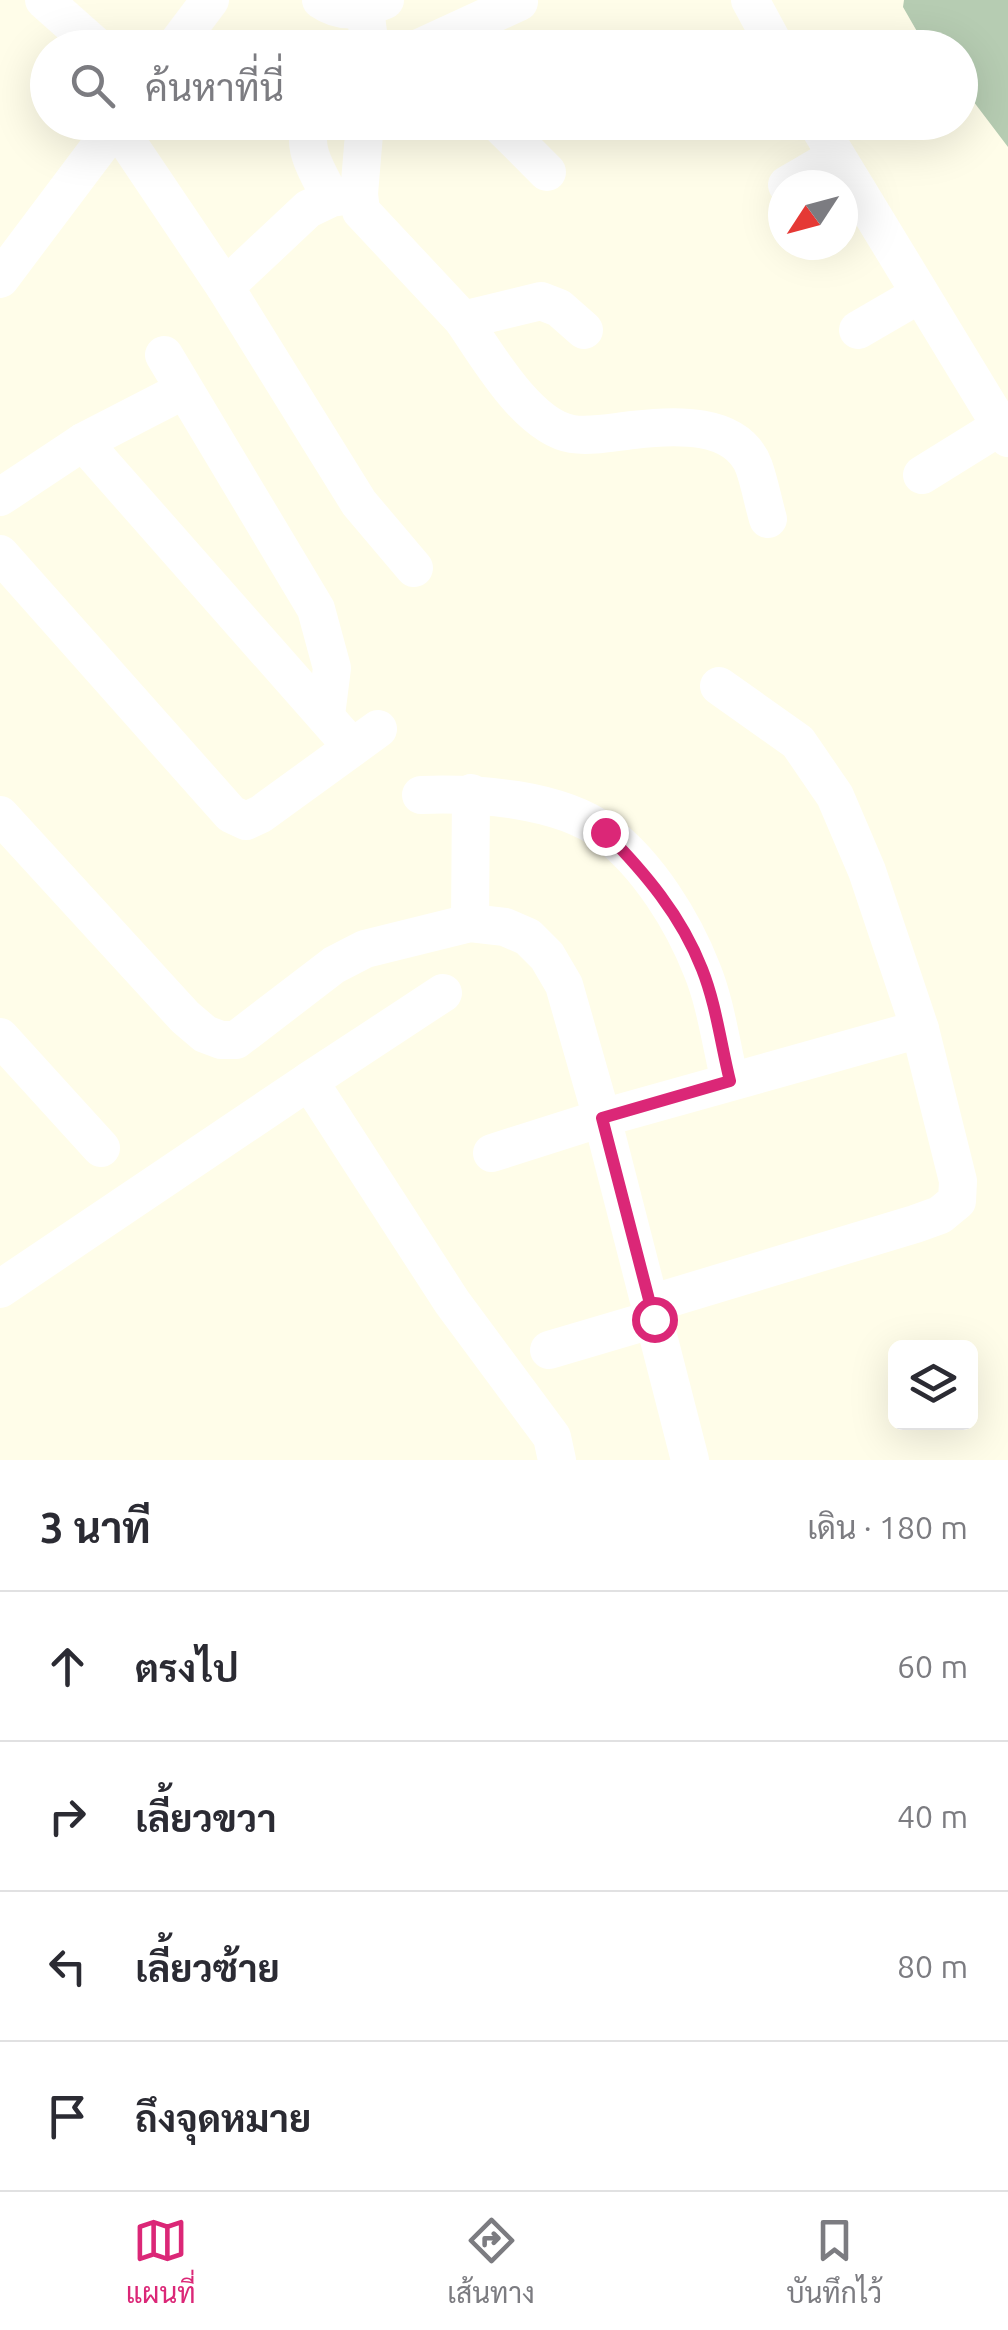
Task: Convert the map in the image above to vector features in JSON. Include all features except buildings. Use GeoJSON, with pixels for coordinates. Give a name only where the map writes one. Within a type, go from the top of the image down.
{"type":"FeatureCollection","features":[{"type":"Feature","properties":{"kind":"street"},"geometry":{"type":"LineString","coordinates":[[44,0],[78,30]]}},
{"type":"Feature","properties":{"kind":"street"},"geometry":{"type":"LineString","coordinates":[[188,30],[210,0]]}},
{"type":"Feature","properties":{"kind":"street"},"geometry":{"type":"LineString","coordinates":[[322,0],[350,11],[375,4],[372,30]]}},
{"type":"Feature","properties":{"kind":"street"},"geometry":{"type":"LineString","coordinates":[[750,0],[766,30]]}},
{"type":"Feature","properties":{"kind":"street"},"geometry":{"type":"LineString","coordinates":[[460,30],[519,2]]}},
{"type":"Feature","properties":{"kind":"street"},"geometry":{"type":"LineString","coordinates":[[0,279],[105,140]]}},
{"type":"Feature","properties":{"kind":"street"},"geometry":{"type":"LineString","coordinates":[[129,140],[359,503],[414,568]]}},
{"type":"Feature","properties":{"kind":"street"},"geometry":{"type":"LineString","coordinates":[[308,140],[309,153],[345,196],[464,320],[509,388],[548,424],[570,434],[672,425],[713,432],[739,443],[754,464],[768,520]]}},
{"type":"Feature","properties":{"kind":"street"},"geometry":{"type":"LineString","coordinates":[[345,196],[360,140]]}},
{"type":"Feature","properties":{"kind":"street"},"geometry":{"type":"LineString","coordinates":[[515,140],[547,172]]}},
{"type":"Feature","properties":{"kind":"street"},"geometry":{"type":"LineString","coordinates":[[826,140],[1005,432],[922,475]]}},
{"type":"Feature","properties":{"kind":"street"},"geometry":{"type":"LineString","coordinates":[[813,170],[835,157]]}},
{"type":"Feature","properties":{"kind":"street"},"geometry":{"type":"LineString","coordinates":[[225,287],[308,209],[345,196]]}},
{"type":"Feature","properties":{"kind":"street"},"geometry":{"type":"LineString","coordinates":[[858,330],[920,294]]}},
{"type":"Feature","properties":{"kind":"street"},"geometry":{"type":"LineString","coordinates":[[464,320],[541,301],[559,308],[584,330]]}},
{"type":"Feature","properties":{"kind":"street"},"geometry":{"type":"LineString","coordinates":[[164,355],[316,609],[332,668],[326,715]]}},
{"type":"Feature","properties":{"kind":"street"},"geometry":{"type":"LineString","coordinates":[[0,497],[82,442],[184,390]]}},
{"type":"Feature","properties":{"kind":"street"},"geometry":{"type":"LineString","coordinates":[[0,554],[230,814],[246,821],[262,814],[365,738],[326,715],[82,442]]}},
{"type":"Feature","properties":{"kind":"street"},"geometry":{"type":"LineString","coordinates":[[549,1350],[652,1311],[940,1215],[957,1201],[958,1181],[920,1029],[867,871],[834,796],[798,742],[719,686]]}},
{"type":"Feature","properties":{"kind":"street"},"geometry":{"type":"LineString","coordinates":[[421,795],[472,794],[522,802],[605,832],[647,875],[686,934],[704,972],[730,1081]]}},
{"type":"Feature","properties":{"kind":"street"},"geometry":{"type":"LineString","coordinates":[[470,923],[472,794]]}},
{"type":"Feature","properties":{"kind":"street"},"geometry":{"type":"LineString","coordinates":[[0,815],[184,1017],[204,1034],[221,1040],[236,1040],[253,1030],[334,966],[365,949],[470,923],[505,927],[528,938],[547,956],[564,986],[690,1460]]}},
{"type":"Feature","properties":{"kind":"street"},"geometry":{"type":"LineString","coordinates":[[0,1290],[443,994]]}},
{"type":"Feature","properties":{"kind":"street"},"geometry":{"type":"LineString","coordinates":[[492,1153],[602,1118],[920,1029]]}},
{"type":"Feature","properties":{"kind":"street"},"geometry":{"type":"LineString","coordinates":[[0,1037],[101,1148]]}},
{"type":"Feature","properties":{"kind":"street"},"geometry":{"type":"LineString","coordinates":[[309,1081],[452,1302],[552,1437],[557,1460]]}},
{"type":"Feature","properties":{"kind":"shaded area"},"geometry":{"type":"Polygon","coordinates":[[[904,0],[1008,0],[1008,147],[978,107],[978,30],[916,30],[903,7],[904,0]]]}},
{"type":"Feature","properties":{"kind":"route"},"geometry":{"type":"LineString","coordinates":[[605,832],[647,875],[686,934],[704,972],[730,1081],[602,1118],[654,1319]]}}]}
